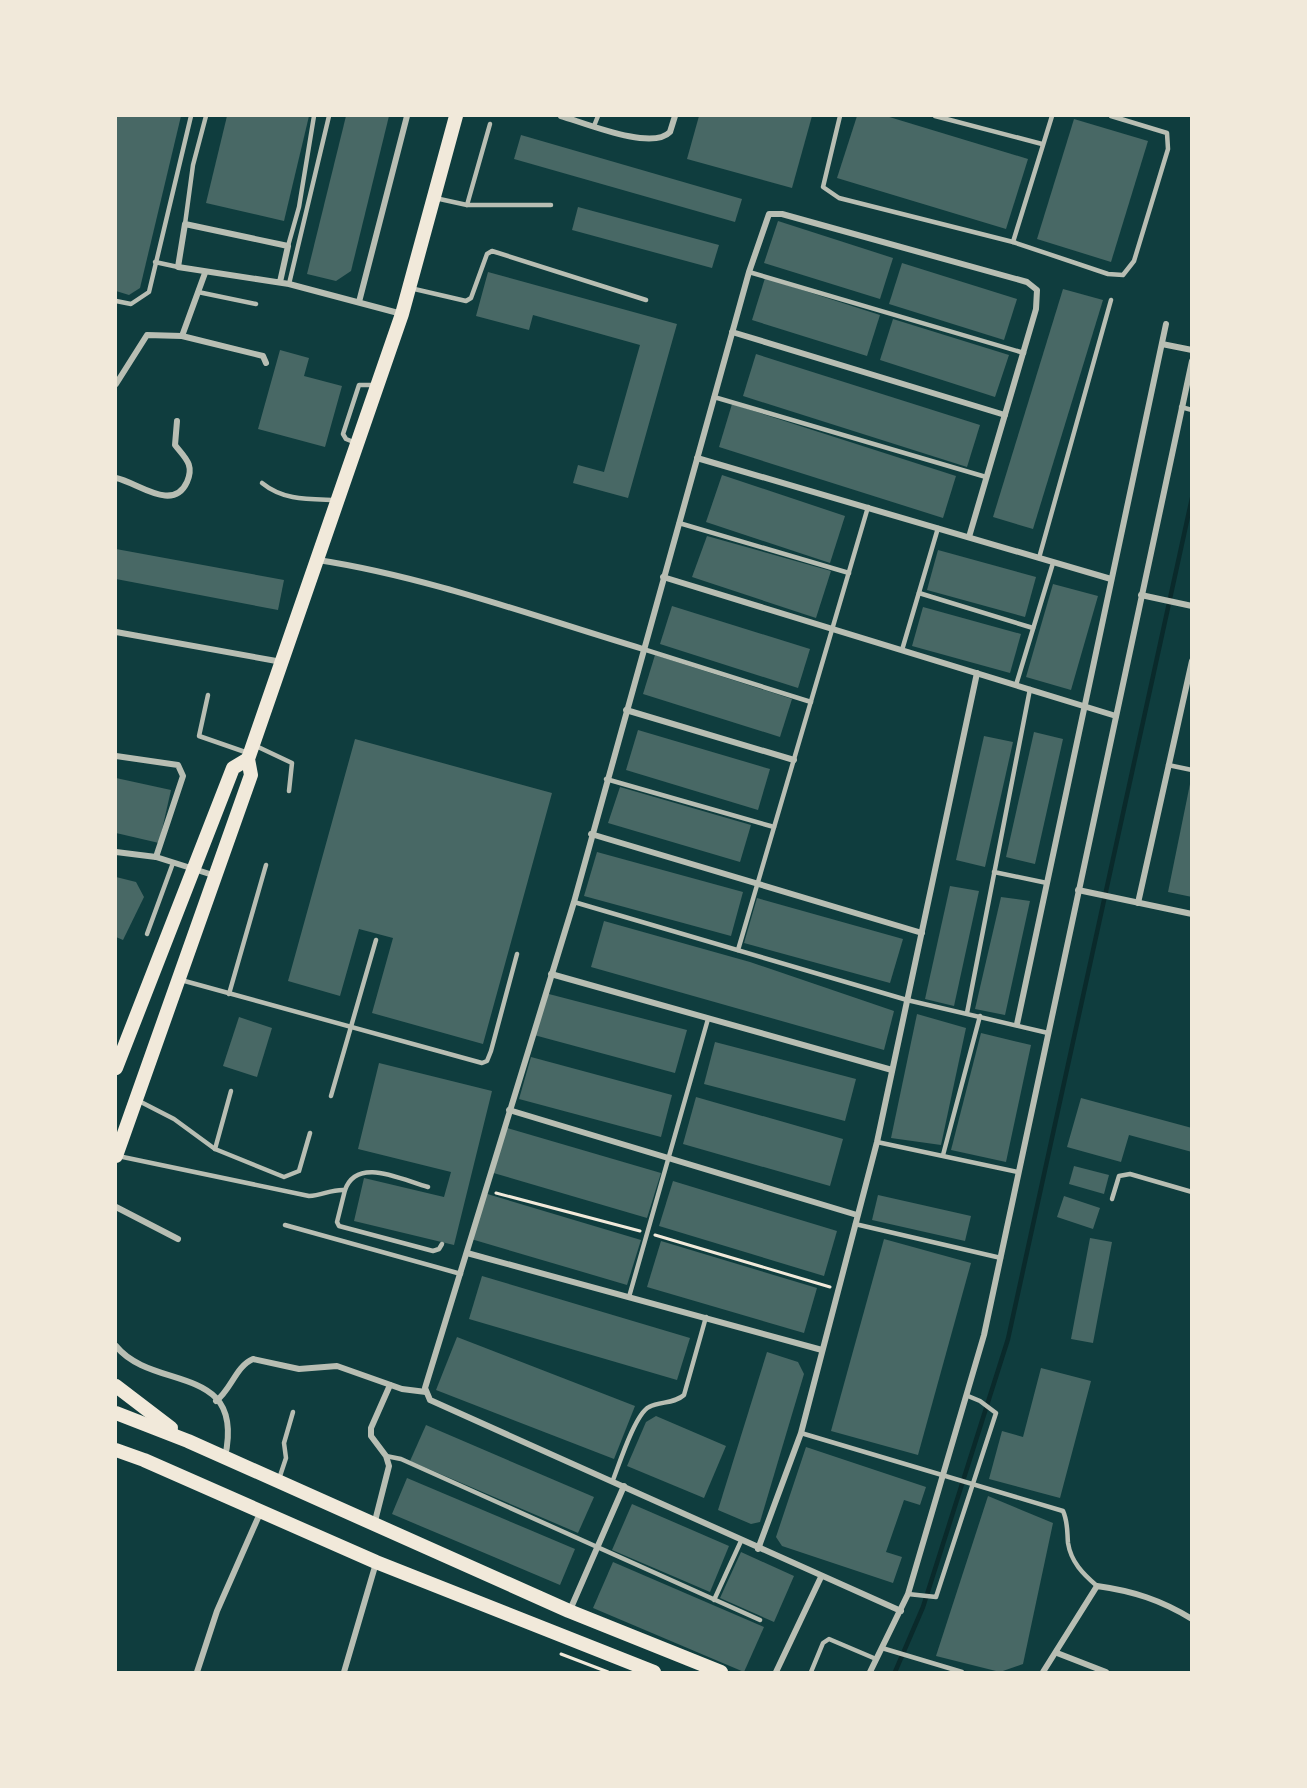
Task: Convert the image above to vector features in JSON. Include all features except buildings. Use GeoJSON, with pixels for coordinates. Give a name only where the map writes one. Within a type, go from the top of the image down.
{"type":"FeatureCollection","features":[{"type":"Feature","properties":{"kind":"main road"},"geometry":{"type":"LineString","coordinates":[[116,1156],[251,775],[250,752],[359,444],[402,314],[456,116]]}},
{"type":"Feature","properties":{"kind":"main road"},"geometry":{"type":"LineString","coordinates":[[116,1068],[120,1048],[195,870],[233,768],[250,752]]}},
{"type":"Feature","properties":{"kind":"main road"},"geometry":{"type":"LineString","coordinates":[[116,1386],[188,1441]]}},
{"type":"Feature","properties":{"kind":"main road"},"geometry":{"type":"LineString","coordinates":[[116,1413],[225,1457],[570,1611],[721,1672]]}},
{"type":"Feature","properties":{"kind":"main road"},"geometry":{"type":"LineString","coordinates":[[116,1452],[144,1460],[376,1562],[654,1672]]}},
{"type":"Feature","properties":{"kind":"street"},"geometry":{"type":"LineString","coordinates":[[359,302],[407,116]]}},
{"type":"Feature","properties":{"kind":"street"},"geometry":{"type":"LineString","coordinates":[[561,116],[658,140],[670,132],[675,116]]}},
{"type":"Feature","properties":{"kind":"street"},"geometry":{"type":"LineString","coordinates":[[427,1394],[484,1190],[574,902],[696,458],[749,272],[769,214],[782,214],[1027,282],[1037,290],[1036,309],[1024,353],[969,537]]}},
{"type":"Feature","properties":{"kind":"street"},"geometry":{"type":"LineString","coordinates":[[280,282],[288,246],[185,224],[178,267],[205,273],[280,282],[402,314]]}},
{"type":"Feature","properties":{"kind":"street"},"geometry":{"type":"LineString","coordinates":[[182,336],[205,273]]}},
{"type":"Feature","properties":{"kind":"street"},"geometry":{"type":"LineString","coordinates":[[1017,1024],[1166,324]]}},
{"type":"Feature","properties":{"kind":"street"},"geometry":{"type":"LineString","coordinates":[[732,332],[1005,415]]}},
{"type":"Feature","properties":{"kind":"street"},"geometry":{"type":"LineString","coordinates":[[116,384],[147,335],[182,336],[263,356],[266,363]]}},
{"type":"Feature","properties":{"kind":"street"},"geometry":{"type":"LineString","coordinates":[[1162,344],[1191,350]]}},
{"type":"Feature","properties":{"kind":"street"},"geometry":{"type":"LineString","coordinates":[[870,1672],[908,1593],[968,1396],[1001,1258],[1191,361]]}},
{"type":"Feature","properties":{"kind":"street"},"geometry":{"type":"LineString","coordinates":[[116,478],[155,495],[164,497],[177,494],[187,483],[190,471],[189,461],[175,445],[177,421]]}},
{"type":"Feature","properties":{"kind":"street"},"geometry":{"type":"LineString","coordinates":[[696,458],[1112,579]]}},
{"type":"Feature","properties":{"kind":"street"},"geometry":{"type":"LineString","coordinates":[[318,560],[353,565],[643,649]]}},
{"type":"Feature","properties":{"kind":"street"},"geometry":{"type":"LineString","coordinates":[[663,577],[1116,716]]}},
{"type":"Feature","properties":{"kind":"street"},"geometry":{"type":"LineString","coordinates":[[1142,595],[1191,606]]}},
{"type":"Feature","properties":{"kind":"street"},"geometry":{"type":"LineString","coordinates":[[116,632],[282,662]]}},
{"type":"Feature","properties":{"kind":"street"},"geometry":{"type":"LineString","coordinates":[[1138,903],[1191,661]]}},
{"type":"Feature","properties":{"kind":"street"},"geometry":{"type":"LineString","coordinates":[[758,1549],[801,1433],[877,1142],[977,673]]}},
{"type":"Feature","properties":{"kind":"street"},"geometry":{"type":"LineString","coordinates":[[626,710],[794,760]]}},
{"type":"Feature","properties":{"kind":"street"},"geometry":{"type":"LineString","coordinates":[[116,756],[178,765],[183,776],[156,857]]}},
{"type":"Feature","properties":{"kind":"street"},"geometry":{"type":"LineString","coordinates":[[591,834],[922,933]]}},
{"type":"Feature","properties":{"kind":"street"},"geometry":{"type":"LineString","coordinates":[[116,852],[156,857],[216,876]]}},
{"type":"Feature","properties":{"kind":"street"},"geometry":{"type":"LineString","coordinates":[[1078,890],[1191,914]]}},
{"type":"Feature","properties":{"kind":"street"},"geometry":{"type":"LineString","coordinates":[[551,974],[892,1071]]}},
{"type":"Feature","properties":{"kind":"street"},"geometry":{"type":"LineString","coordinates":[[509,1110],[857,1215]]}},
{"type":"Feature","properties":{"kind":"street"},"geometry":{"type":"LineString","coordinates":[[116,1207],[178,1239]]}},
{"type":"Feature","properties":{"kind":"street"},"geometry":{"type":"LineString","coordinates":[[467,1253],[822,1350]]}},
{"type":"Feature","properties":{"kind":"street"},"geometry":{"type":"LineString","coordinates":[[116,1346],[127,1359],[144,1367],[198,1383],[216,1401],[227,1420],[229,1441],[225,1457]]}},
{"type":"Feature","properties":{"kind":"street"},"geometry":{"type":"LineString","coordinates":[[216,1401],[229,1388],[248,1361],[253,1359],[299,1368],[338,1366],[390,1385],[427,1394],[758,1549],[901,1611]]}},
{"type":"Feature","properties":{"kind":"street"},"geometry":{"type":"LineString","coordinates":[[374,1525],[389,1466],[386,1456],[371,1437],[371,1428],[390,1385]]}},
{"type":"Feature","properties":{"kind":"street"},"geometry":{"type":"LineString","coordinates":[[570,1611],[624,1486]]}},
{"type":"Feature","properties":{"kind":"street"},"geometry":{"type":"LineString","coordinates":[[197,1672],[217,1611],[261,1510]]}},
{"type":"Feature","properties":{"kind":"street"},"geometry":{"type":"LineString","coordinates":[[344,1672],[376,1562]]}},
{"type":"Feature","properties":{"kind":"street"},"geometry":{"type":"LineString","coordinates":[[776,1672],[821,1577]]}},
{"type":"Feature","properties":{"kind":"street"},"geometry":{"type":"LineString","coordinates":[[1043,1672],[1097,1586],[1146,1596],[1171,1606],[1191,1619]]}},
{"type":"Feature","properties":{"kind":"street"},"geometry":{"type":"LineString","coordinates":[[1057,1653],[1106,1672]]}},
{"type":"Feature","properties":{"kind":"lane"},"geometry":{"type":"LineString","coordinates":[[116,301],[131,304],[149,292],[191,116]]}},
{"type":"Feature","properties":{"kind":"lane"},"geometry":{"type":"LineString","coordinates":[[185,224],[193,165],[206,116]]}},
{"type":"Feature","properties":{"kind":"lane"},"geometry":{"type":"LineString","coordinates":[[288,246],[299,207],[314,116]]}},
{"type":"Feature","properties":{"kind":"lane"},"geometry":{"type":"LineString","coordinates":[[289,284],[329,116]]}},
{"type":"Feature","properties":{"kind":"lane"},"geometry":{"type":"LineString","coordinates":[[594,126],[597,116]]}},
{"type":"Feature","properties":{"kind":"lane"},"geometry":{"type":"LineString","coordinates":[[840,116],[823,187],[839,198],[1013,242],[1108,274],[1123,275],[1134,261],[1168,149],[1167,134],[1111,116]]}},
{"type":"Feature","properties":{"kind":"lane"},"geometry":{"type":"LineString","coordinates":[[935,116],[1042,144]]}},
{"type":"Feature","properties":{"kind":"lane"},"geometry":{"type":"LineString","coordinates":[[1013,242],[1052,116]]}},
{"type":"Feature","properties":{"kind":"lane"},"geometry":{"type":"LineString","coordinates":[[467,205],[490,123]]}},
{"type":"Feature","properties":{"kind":"lane"},"geometry":{"type":"LineString","coordinates":[[435,198],[467,205],[551,205]]}},
{"type":"Feature","properties":{"kind":"lane"},"geometry":{"type":"LineString","coordinates":[[410,288],[466,301],[471,298],[487,254],[492,251],[646,300]]}},
{"type":"Feature","properties":{"kind":"lane"},"geometry":{"type":"LineString","coordinates":[[155,262],[178,267]]}},
{"type":"Feature","properties":{"kind":"lane"},"geometry":{"type":"LineString","coordinates":[[749,272],[1024,353]]}},
{"type":"Feature","properties":{"kind":"lane"},"geometry":{"type":"LineString","coordinates":[[198,292],[256,304]]}},
{"type":"Feature","properties":{"kind":"lane"},"geometry":{"type":"LineString","coordinates":[[1040,558],[1111,300]]}},
{"type":"Feature","properties":{"kind":"lane"},"geometry":{"type":"LineString","coordinates":[[714,397],[986,477]]}},
{"type":"Feature","properties":{"kind":"lane"},"geometry":{"type":"LineString","coordinates":[[1181,407],[1191,410]]}},
{"type":"Feature","properties":{"kind":"lane"},"geometry":{"type":"LineString","coordinates":[[262,483],[272,491],[291,498],[339,500]]}},
{"type":"Feature","properties":{"kind":"lane"},"geometry":{"type":"LineString","coordinates":[[738,950],[868,507]]}},
{"type":"Feature","properties":{"kind":"lane"},"geometry":{"type":"LineString","coordinates":[[678,522],[849,573]]}},
{"type":"Feature","properties":{"kind":"lane"},"geometry":{"type":"LineString","coordinates":[[903,650],[938,528]]}},
{"type":"Feature","properties":{"kind":"lane"},"geometry":{"type":"LineString","coordinates":[[1016,685],[1053,563]]}},
{"type":"Feature","properties":{"kind":"lane"},"geometry":{"type":"LineString","coordinates":[[920,593],[1033,628]]}},
{"type":"Feature","properties":{"kind":"lane"},"geometry":{"type":"LineString","coordinates":[[643,649],[811,702]]}},
{"type":"Feature","properties":{"kind":"lane"},"geometry":{"type":"LineString","coordinates":[[967,1013],[1030,689]]}},
{"type":"Feature","properties":{"kind":"lane"},"geometry":{"type":"LineString","coordinates":[[208,695],[200,736],[204,740],[292,763],[289,791]]}},
{"type":"Feature","properties":{"kind":"lane"},"geometry":{"type":"LineString","coordinates":[[1168,765],[1191,770]]}},
{"type":"Feature","properties":{"kind":"lane"},"geometry":{"type":"LineString","coordinates":[[606,779],[774,827]]}},
{"type":"Feature","properties":{"kind":"lane"},"geometry":{"type":"LineString","coordinates":[[147,934],[173,863]]}},
{"type":"Feature","properties":{"kind":"lane"},"geometry":{"type":"LineString","coordinates":[[230,993],[266,865]]}},
{"type":"Feature","properties":{"kind":"lane"},"geometry":{"type":"LineString","coordinates":[[994,872],[1047,883]]}},
{"type":"Feature","properties":{"kind":"lane"},"geometry":{"type":"LineString","coordinates":[[574,902],[908,1000],[1048,1033]]}},
{"type":"Feature","properties":{"kind":"lane"},"geometry":{"type":"LineString","coordinates":[[331,1096],[376,940]]}},
{"type":"Feature","properties":{"kind":"lane"},"geometry":{"type":"LineString","coordinates":[[179,980],[482,1063],[487,1061],[518,954]]}},
{"type":"Feature","properties":{"kind":"lane"},"geometry":{"type":"LineString","coordinates":[[943,1155],[980,1016]]}},
{"type":"Feature","properties":{"kind":"lane"},"geometry":{"type":"LineString","coordinates":[[629,1297],[670,1159],[708,1018]]}},
{"type":"Feature","properties":{"kind":"lane"},"geometry":{"type":"LineString","coordinates":[[215,1149],[231,1091]]}},
{"type":"Feature","properties":{"kind":"lane"},"geometry":{"type":"LineString","coordinates":[[137,1099],[174,1119],[215,1149],[284,1177],[299,1171],[310,1133]]}},
{"type":"Feature","properties":{"kind":"lane"},"geometry":{"type":"LineString","coordinates":[[877,1142],[1018,1172]]}},
{"type":"Feature","properties":{"kind":"lane"},"geometry":{"type":"LineString","coordinates":[[116,1156],[309,1196],[320,1195],[334,1189],[345,1190]]}},
{"type":"Feature","properties":{"kind":"lane"},"geometry":{"type":"LineString","coordinates":[[428,1187],[369,1171],[357,1172],[349,1179],[337,1222],[339,1226],[433,1251],[439,1250],[442,1244]]}},
{"type":"Feature","properties":{"kind":"lane"},"geometry":{"type":"LineString","coordinates":[[1112,1199],[1119,1176],[1130,1174],[1191,1191]]}},
{"type":"Feature","properties":{"kind":"lane"},"geometry":{"type":"LineString","coordinates":[[855,1224],[1001,1258]]}},
{"type":"Feature","properties":{"kind":"lane"},"geometry":{"type":"LineString","coordinates":[[285,1225],[460,1274]]}},
{"type":"Feature","properties":{"kind":"lane"},"geometry":{"type":"LineString","coordinates":[[613,1480],[638,1420],[647,1408],[679,1399],[684,1395],[706,1317]]}},
{"type":"Feature","properties":{"kind":"lane"},"geometry":{"type":"LineString","coordinates":[[908,1593],[923,1597],[936,1597],[996,1413],[994,1409],[968,1396]]}},
{"type":"Feature","properties":{"kind":"lane"},"geometry":{"type":"LineString","coordinates":[[278,1481],[286,1458],[284,1443],[293,1412]]}},
{"type":"Feature","properties":{"kind":"lane"},"geometry":{"type":"LineString","coordinates":[[801,1433],[972,1482],[1063,1511],[1068,1523],[1072,1558],[1082,1573],[1097,1586]]}},
{"type":"Feature","properties":{"kind":"lane"},"geometry":{"type":"LineString","coordinates":[[386,1456],[401,1459],[760,1620]]}},
{"type":"Feature","properties":{"kind":"lane"},"geometry":{"type":"LineString","coordinates":[[714,1600],[741,1541]]}},
{"type":"Feature","properties":{"kind":"lane"},"geometry":{"type":"LineString","coordinates":[[811,1672],[823,1643],[829,1639],[876,1659]]}},
{"type":"Feature","properties":{"kind":"lane"},"geometry":{"type":"LineString","coordinates":[[882,1648],[962,1672]]}},
{"type":"Feature","properties":{"kind":"path"},"geometry":{"type":"LineString","coordinates":[[484,1190],[649,1233],[838,1289]]}},
{"type":"Feature","properties":{"kind":"path"},"geometry":{"type":"LineString","coordinates":[[561,1654],[608,1672]]}},
{"type":"Feature","properties":{"kind":"waterway"},"geometry":{"type":"LineString","coordinates":[[895,1672],[923,1607],[1008,1339],[1192,498]]}}]}
